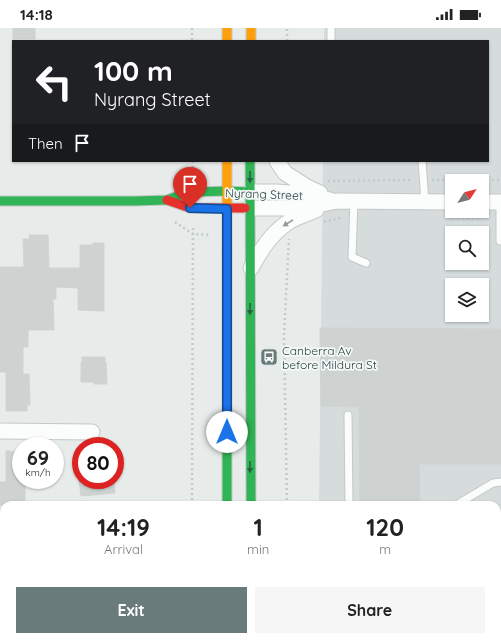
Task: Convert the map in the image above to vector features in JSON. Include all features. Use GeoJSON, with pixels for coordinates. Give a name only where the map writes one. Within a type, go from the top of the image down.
{"type":"FeatureCollection","features":[{"type":"Feature","properties":{"kind":"main road"},"geometry":{"type":"LineString","coordinates":[[227,28],[227,40]]}},
{"type":"Feature","properties":{"kind":"main road"},"geometry":{"type":"LineString","coordinates":[[227,162],[227,501]]}},
{"type":"Feature","properties":{"kind":"main road"},"geometry":{"type":"LineString","coordinates":[[250,162],[251,501]]}},
{"type":"Feature","properties":{"kind":"main road","name":"Nyrang Street"},"geometry":{"type":"LineString","coordinates":[[0,201],[167,200],[182,194],[193,192],[250,192]]}},
{"type":"Feature","properties":{"kind":"main road","name":"Nyrang Street"},"geometry":{"type":"LineString","coordinates":[[167,200],[190,208],[250,208]]}},
{"type":"Feature","properties":{"kind":"street"},"geometry":{"type":"LineString","coordinates":[[278,162],[285,173],[307,187],[337,201]]}},
{"type":"Feature","properties":{"kind":"street","name":"Nyrang Street"},"geometry":{"type":"LineString","coordinates":[[250,192],[301,194],[337,201],[354,202],[445,202]]}},
{"type":"Feature","properties":{"kind":"street","name":"Nyrang Street"},"geometry":{"type":"LineString","coordinates":[[250,208],[303,208],[337,201]]}},
{"type":"Feature","properties":{"kind":"street"},"geometry":{"type":"LineString","coordinates":[[250,270],[261,250],[272,235],[288,222],[337,201]]}},
{"type":"Feature","properties":{"kind":"street"},"geometry":{"type":"LineString","coordinates":[[489,202],[501,202]]}},
{"type":"Feature","properties":{"kind":"street"},"geometry":{"type":"LineString","coordinates":[[0,431],[92,432]]}},
{"type":"Feature","properties":{"kind":"lane"},"geometry":{"type":"LineString","coordinates":[[330,40],[331,28]]}},
{"type":"Feature","properties":{"kind":"lane"},"geometry":{"type":"LineString","coordinates":[[422,162],[425,202]]}},
{"type":"Feature","properties":{"kind":"lane"},"geometry":{"type":"LineString","coordinates":[[354,202],[352,257],[366,263]]}},
{"type":"Feature","properties":{"kind":"lane"},"geometry":{"type":"LineString","coordinates":[[500,241],[501,202]]}},
{"type":"Feature","properties":{"kind":"lane"},"geometry":{"type":"LineString","coordinates":[[348,415],[348,501]]}},
{"type":"Feature","properties":{"kind":"lane"},"geometry":{"type":"LineString","coordinates":[[463,501],[493,483],[501,482]]}},
{"type":"Feature","properties":{"kind":"path"},"geometry":{"type":"LineString","coordinates":[[192,28],[192,40]]}},
{"type":"Feature","properties":{"kind":"path"},"geometry":{"type":"LineString","coordinates":[[287,28],[287,40]]}},
{"type":"Feature","properties":{"kind":"path"},"geometry":{"type":"LineString","coordinates":[[193,162],[193,192]]}},
{"type":"Feature","properties":{"kind":"path"},"geometry":{"type":"LineString","coordinates":[[192,501],[192,234],[194,208]]}},
{"type":"Feature","properties":{"kind":"path"},"geometry":{"type":"LineString","coordinates":[[318,224],[346,217],[353,217]]}},
{"type":"Feature","properties":{"kind":"path"},"geometry":{"type":"LineString","coordinates":[[169,218],[192,234],[227,235]]}},
{"type":"Feature","properties":{"kind":"path"},"geometry":{"type":"LineString","coordinates":[[489,218],[500,218]]}},
{"type":"Feature","properties":{"kind":"path"},"geometry":{"type":"LineString","coordinates":[[287,501],[284,334],[289,236]]}},
{"type":"Feature","properties":{"kind":"shaded area"},"geometry":{"type":"Polygon","coordinates":[[[324,28],[501,28],[501,501],[319,501],[323,162],[489,162],[489,40],[324,40],[324,28]]]}},
{"type":"Feature","properties":{"kind":"building"},"geometry":{"type":"Polygon","coordinates":[[[13,28],[35,28],[35,39],[13,39],[13,28]]]}},
{"type":"Feature","properties":{"kind":"building"},"geometry":{"type":"Polygon","coordinates":[[[29,235],[48,235],[49,268],[80,268],[80,245],[104,243],[104,311],[78,310],[78,288],[56,287],[56,299],[53,299],[54,330],[28,330],[28,347],[23,347],[23,374],[29,374],[30,405],[27,405],[27,411],[6,411],[6,372],[0,372],[0,267],[24,267],[23,239],[30,239],[29,235]]]}},
{"type":"Feature","properties":{"kind":"building"},"geometry":{"type":"Polygon","coordinates":[[[320,328],[501,329],[501,464],[419,464],[420,501],[360,501],[359,407],[321,406],[320,328]]]}},
{"type":"Feature","properties":{"kind":"building"},"geometry":{"type":"Polygon","coordinates":[[[82,357],[105,357],[107,384],[81,382],[82,357]]]}},
{"type":"Feature","properties":{"kind":"building"},"geometry":{"type":"Polygon","coordinates":[[[6,451],[12,451],[12,489],[25,489],[25,501],[0,501],[0,482],[6,482],[6,451]]]}},
{"type":"Feature","properties":{"kind":"building"},"geometry":{"type":"Polygon","coordinates":[[[80,489],[115,489],[115,493],[81,496],[80,489]]]}},
{"type":"Feature","properties":{"kind":"traffic: fast"},"geometry":{"type":"LineString","coordinates":[[250,162],[251,501]]}},
{"type":"Feature","properties":{"kind":"traffic: fast"},"geometry":{"type":"LineString","coordinates":[[0,201],[167,200],[193,192],[250,192]]}},
{"type":"Feature","properties":{"kind":"traffic: fast"},"geometry":{"type":"LineString","coordinates":[[227,254],[227,501]]}},
{"type":"Feature","properties":{"kind":"traffic: slow"},"geometry":{"type":"LineString","coordinates":[[227,28],[227,40]]}},
{"type":"Feature","properties":{"kind":"traffic: slow"},"geometry":{"type":"LineString","coordinates":[[251,28],[251,40]]}},
{"type":"Feature","properties":{"kind":"traffic: slow"},"geometry":{"type":"LineString","coordinates":[[227,162],[227,254]]}},
{"type":"Feature","properties":{"kind":"traffic: jam"},"geometry":{"type":"LineString","coordinates":[[167,200],[190,208],[245,208]]}},
{"type":"Feature","properties":{"kind":"place","name":"Canberra Av before Mildura St"},"geometry":{"type":"Point","coordinates":[269,357]}},
{"type":"Feature","properties":{"kind":"route"},"geometry":{"type":"LineString","coordinates":[[190,208],[227,209],[227,432]]}}]}
